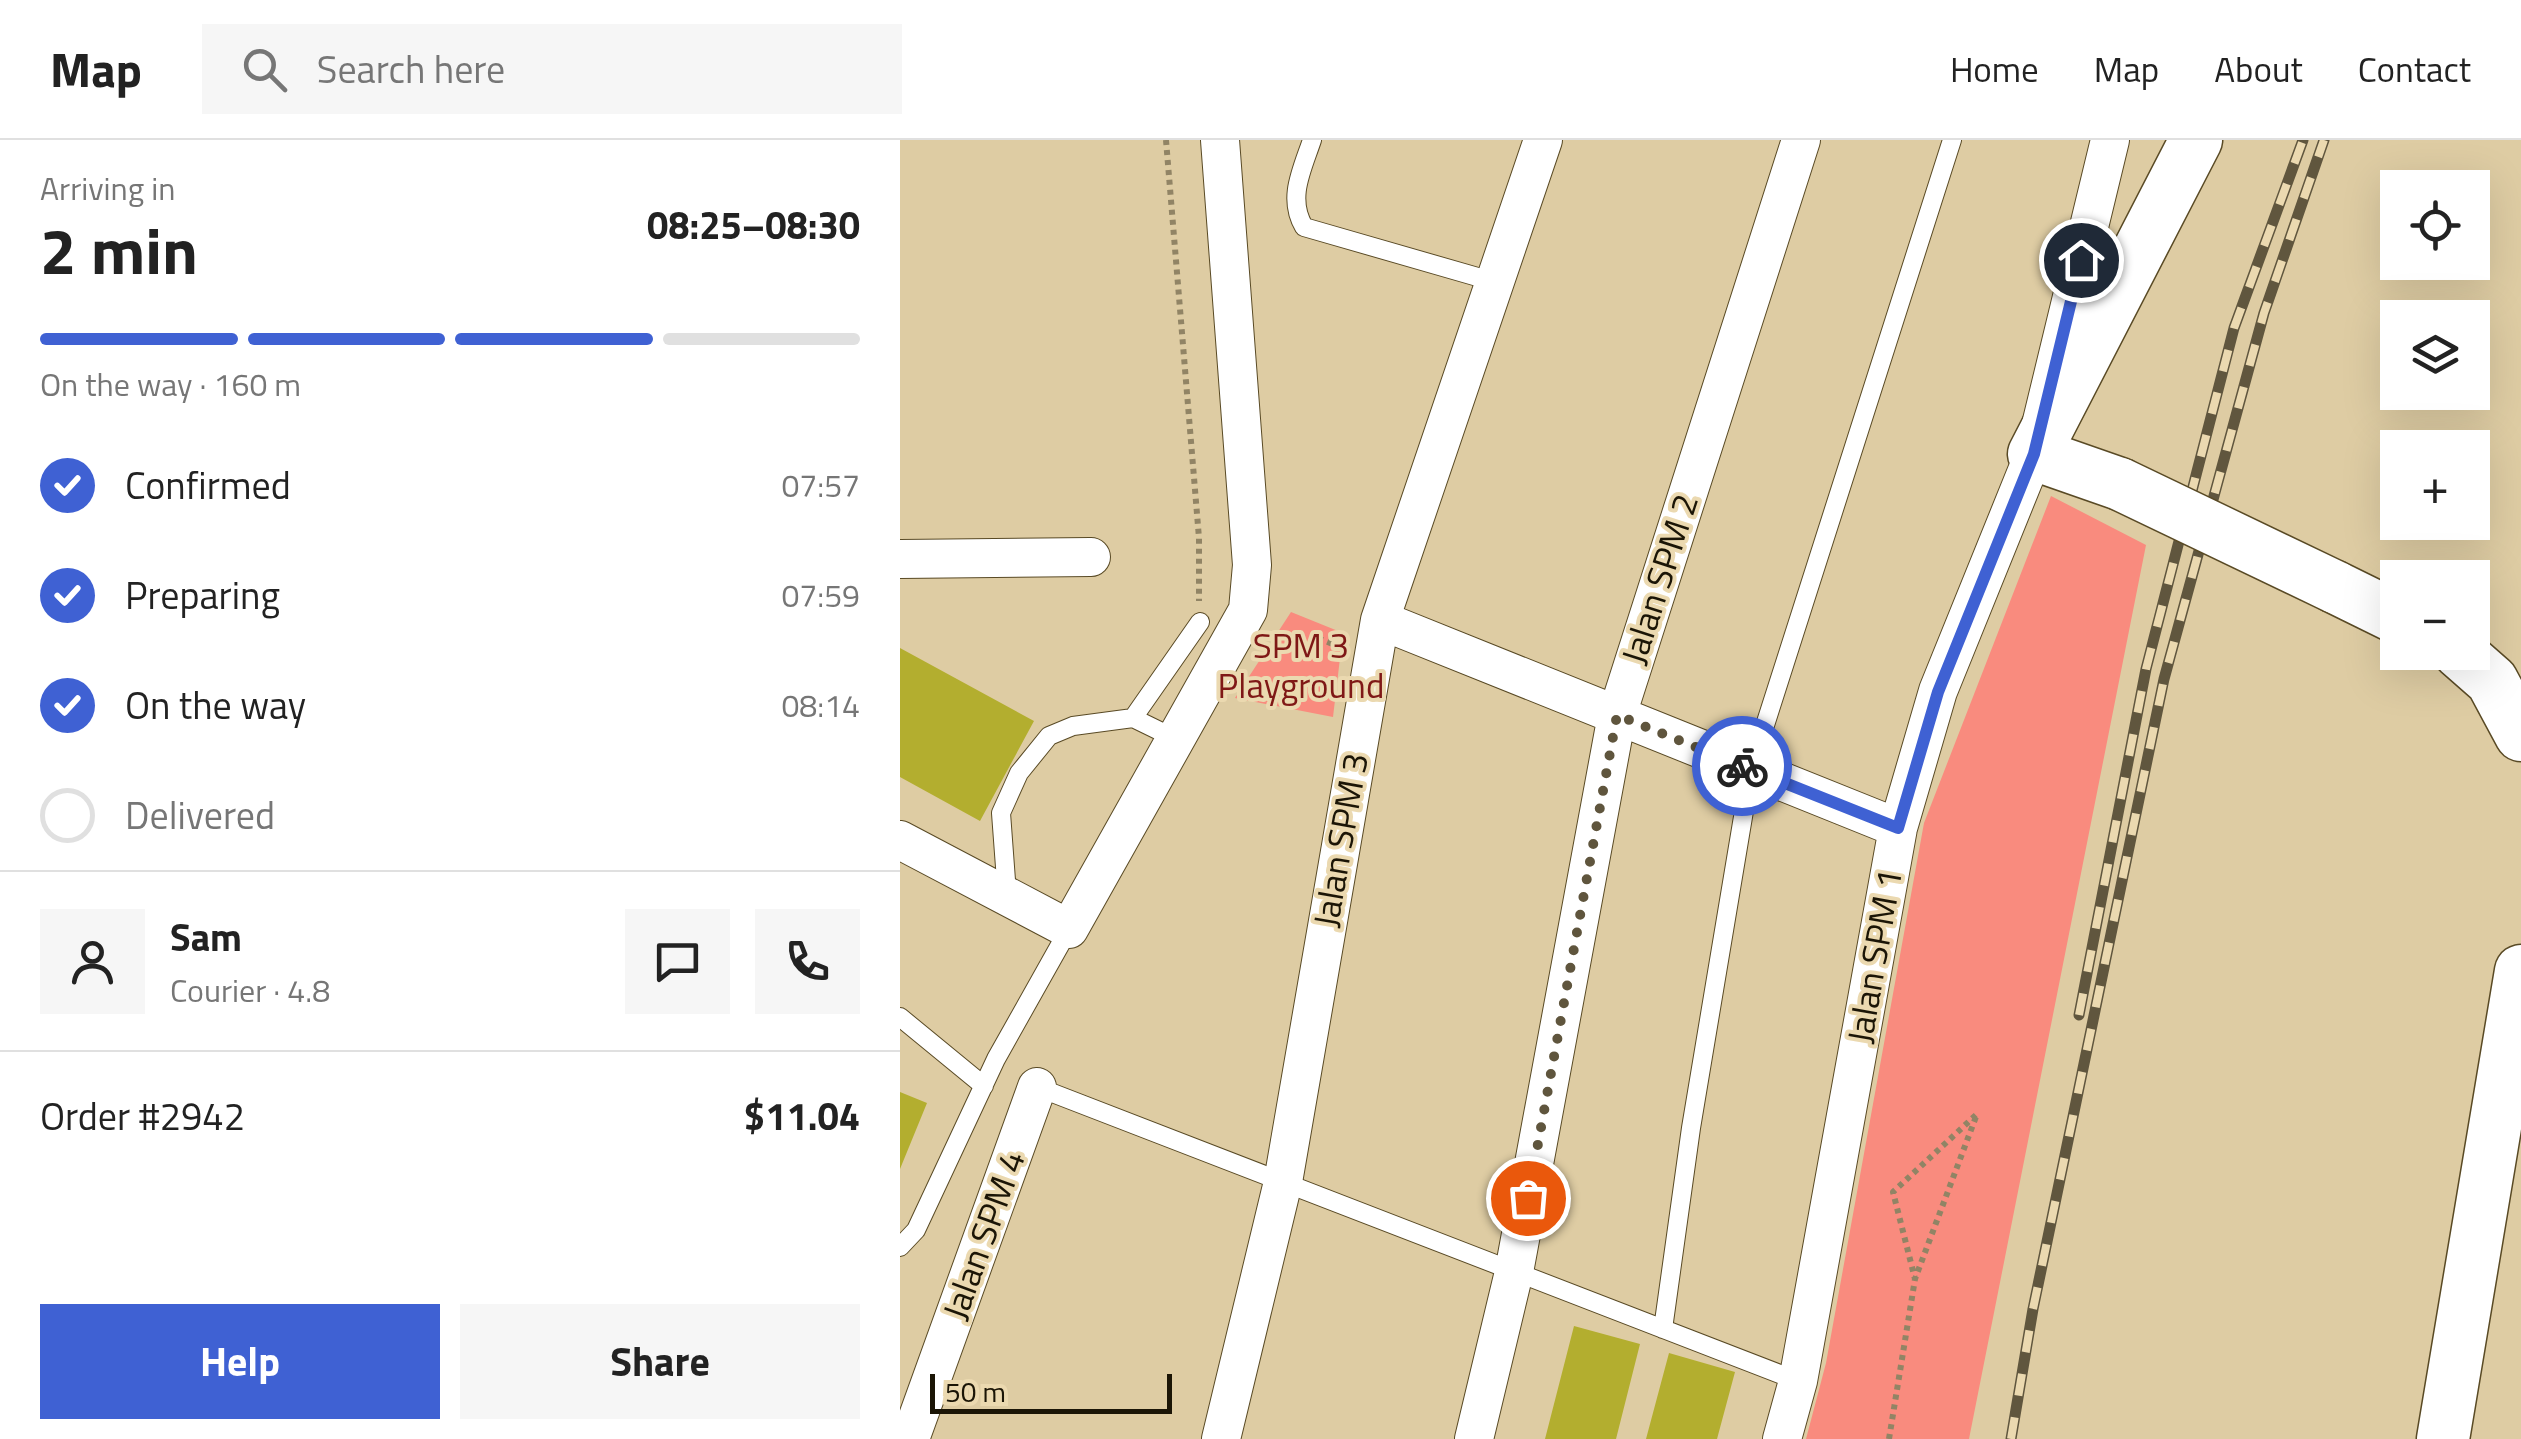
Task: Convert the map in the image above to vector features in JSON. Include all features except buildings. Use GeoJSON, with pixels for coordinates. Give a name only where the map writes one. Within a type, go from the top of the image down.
{"type":"FeatureCollection","features":[{"type":"Feature","properties":{"kind":"main road"},"geometry":{"type":"LineString","coordinates":[[2196,140],[2034,454],[2120,484],[2380,609]]}},
{"type":"Feature","properties":{"kind":"main road"},"geometry":{"type":"LineString","coordinates":[[2479,670],[2492,681],[2521,734]]}},
{"type":"Feature","properties":{"kind":"main road"},"geometry":{"type":"LineString","coordinates":[[2443,1439],[2521,970]]}},
{"type":"Feature","properties":{"kind":"street"},"geometry":{"type":"LineString","coordinates":[[900,840],[1007,900],[1069,929],[1248,610],[1252,564],[1220,140]]}},
{"type":"Feature","properties":{"kind":"street","name":"Jalan SPM 3"},"geometry":{"type":"LineString","coordinates":[[1220,1439],[1283,1182],[1380,620],[1543,140]]}},
{"type":"Feature","properties":{"kind":"street","name":"Jalan SPM 2"},"geometry":{"type":"LineString","coordinates":[[1474,1439],[1514,1272],[1617,715],[1801,140]]}},
{"type":"Feature","properties":{"kind":"street","name":"Jalan SPM 1"},"geometry":{"type":"LineString","coordinates":[[1782,1439],[1798,1382],[1898,828],[1938,692],[2034,454],[2110,140]]}},
{"type":"Feature","properties":{"kind":"street"},"geometry":{"type":"LineString","coordinates":[[900,560],[1091,557]]}},
{"type":"Feature","properties":{"kind":"street"},"geometry":{"type":"LineString","coordinates":[[1380,620],[1898,828]]}},
{"type":"Feature","properties":{"kind":"street","name":"Jalan SPM 4"},"geometry":{"type":"LineString","coordinates":[[910,1439],[1038,1086]]}},
{"type":"Feature","properties":{"kind":"lane"},"geometry":{"type":"LineString","coordinates":[[1312,140],[1295,191],[1296,214],[1304,228],[1495,282]]}},
{"type":"Feature","properties":{"kind":"lane"},"geometry":{"type":"LineString","coordinates":[[1663,1329],[1751,769],[1952,140]]}},
{"type":"Feature","properties":{"kind":"lane"},"geometry":{"type":"LineString","coordinates":[[1133,718],[1200,622]]}},
{"type":"Feature","properties":{"kind":"lane"},"geometry":{"type":"LineString","coordinates":[[1007,900],[1001,813],[1019,772],[1050,736],[1073,726],[1133,718],[1176,740]]}},
{"type":"Feature","properties":{"kind":"lane"},"geometry":{"type":"LineString","coordinates":[[900,1247],[916,1230],[984,1086],[1069,929]]}},
{"type":"Feature","properties":{"kind":"lane"},"geometry":{"type":"LineString","coordinates":[[900,1018],[984,1086]]}},
{"type":"Feature","properties":{"kind":"lane"},"geometry":{"type":"LineString","coordinates":[[1038,1086],[1798,1382]]}},
{"type":"Feature","properties":{"kind":"path"},"geometry":{"type":"LineString","coordinates":[[1166,140],[1198,538],[1200,622]]}},
{"type":"Feature","properties":{"kind":"path"},"geometry":{"type":"LineString","coordinates":[[1890,1439],[1915,1279],[1976,1114],[1893,1192],[1915,1279]]}},
{"type":"Feature","properties":{"kind":"green space"},"geometry":{"type":"Polygon","coordinates":[[[2051,496],[2146,545],[1969,1439],[1806,1439],[1826,1363],[1924,823],[2051,496]]]}},
{"type":"Feature","properties":{"kind":"green space","name":"SPM 3 Playground"},"geometry":{"type":"Polygon","coordinates":[[[1291,612],[1343,633],[1333,717],[1235,698],[1291,612]]]}},
{"type":"Feature","properties":{"kind":"railway"},"geometry":{"type":"LineString","coordinates":[[2079,1015],[2146,669],[2234,328],[2303,140]]}},
{"type":"Feature","properties":{"kind":"railway"},"geometry":{"type":"LineString","coordinates":[[2011,1439],[2033,1309],[2164,679],[2264,313],[2324,140]]}},
{"type":"Feature","properties":{"kind":"way so far"},"geometry":{"type":"LineString","coordinates":[[1528,1198],[1617,715],[1742,766]]}},
{"type":"Feature","properties":{"kind":"route"},"geometry":{"type":"LineString","coordinates":[[1742,766],[1898,828],[1938,692],[2034,454],[2081,260]]}}]}
